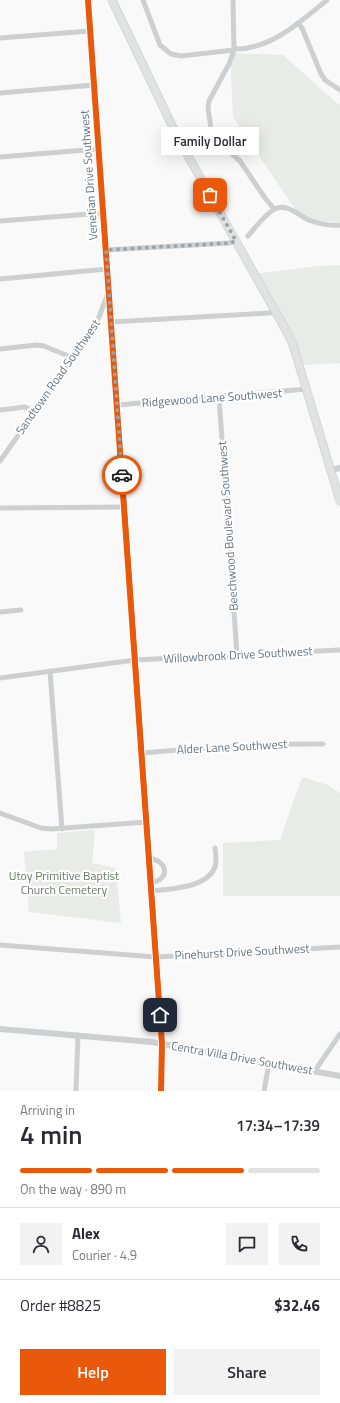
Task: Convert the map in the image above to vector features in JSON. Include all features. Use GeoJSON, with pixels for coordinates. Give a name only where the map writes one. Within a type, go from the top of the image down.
{"type":"FeatureCollection","features":[{"type":"Feature","properties":{"kind":"main road"},"geometry":{"type":"LineString","coordinates":[[112,0],[178,138],[293,345],[340,501]]}},
{"type":"Feature","properties":{"kind":"street","name":"Venetian Drive Southwest"},"geometry":{"type":"LineString","coordinates":[[88,0],[152,891],[162,1044],[161,1091]]}},
{"type":"Feature","properties":{"kind":"street"},"geometry":{"type":"LineString","coordinates":[[143,0],[160,45],[167,52],[181,56],[234,50],[229,64],[209,101],[208,108],[212,135],[218,145],[232,154],[240,162],[274,209]]}},
{"type":"Feature","properties":{"kind":"street"},"geometry":{"type":"LineString","coordinates":[[233,0],[234,49],[266,42],[283,34],[327,0]]}},
{"type":"Feature","properties":{"kind":"street"},"geometry":{"type":"LineString","coordinates":[[298,23],[302,28],[321,74],[325,80],[340,90]]}},
{"type":"Feature","properties":{"kind":"street"},"geometry":{"type":"LineString","coordinates":[[0,38],[90,31]]}},
{"type":"Feature","properties":{"kind":"street"},"geometry":{"type":"LineString","coordinates":[[0,92],[94,85]]}},
{"type":"Feature","properties":{"kind":"street"},"geometry":{"type":"LineString","coordinates":[[0,157],[98,149]]}},
{"type":"Feature","properties":{"kind":"street"},"geometry":{"type":"LineString","coordinates":[[248,236],[274,209],[280,207],[287,208],[309,220],[328,225],[340,226]]}},
{"type":"Feature","properties":{"kind":"street"},"geometry":{"type":"LineString","coordinates":[[0,221],[103,213]]}},
{"type":"Feature","properties":{"kind":"street"},"geometry":{"type":"LineString","coordinates":[[106,250],[229,243],[236,241]]}},
{"type":"Feature","properties":{"kind":"street"},"geometry":{"type":"LineString","coordinates":[[0,279],[107,269]]}},
{"type":"Feature","properties":{"kind":"street","name":"Sandtown Road Southwest"},"geometry":{"type":"LineString","coordinates":[[0,461],[96,326],[108,290]]}},
{"type":"Feature","properties":{"kind":"street"},"geometry":{"type":"LineString","coordinates":[[111,322],[268,314],[276,312]]}},
{"type":"Feature","properties":{"kind":"street"},"geometry":{"type":"LineString","coordinates":[[0,348],[36,345],[44,346],[73,358]]}},
{"type":"Feature","properties":{"kind":"street","name":"Ridgewood Lane Southwest"},"geometry":{"type":"LineString","coordinates":[[117,405],[307,389]]}},
{"type":"Feature","properties":{"kind":"street","name":"Beechwood Boulevard Southwest"},"geometry":{"type":"LineString","coordinates":[[219,397],[237,655]]}},
{"type":"Feature","properties":{"kind":"street"},"geometry":{"type":"LineString","coordinates":[[0,410],[26,408],[35,411]]}},
{"type":"Feature","properties":{"kind":"street"},"geometry":{"type":"LineString","coordinates":[[331,470],[340,468]]}},
{"type":"Feature","properties":{"kind":"street"},"geometry":{"type":"LineString","coordinates":[[0,508],[124,508]]}},
{"type":"Feature","properties":{"kind":"street"},"geometry":{"type":"LineString","coordinates":[[0,612],[21,610]]}},
{"type":"Feature","properties":{"kind":"street","name":"Willowbrook Drive Southwest"},"geometry":{"type":"LineString","coordinates":[[0,678],[135,660],[340,650]]}},
{"type":"Feature","properties":{"kind":"street"},"geometry":{"type":"LineString","coordinates":[[50,671],[62,829]]}},
{"type":"Feature","properties":{"kind":"street","name":"Alder Lane Southwest"},"geometry":{"type":"LineString","coordinates":[[142,753],[221,747],[323,744]]}},
{"type":"Feature","properties":{"kind":"street"},"geometry":{"type":"LineString","coordinates":[[0,813],[41,828],[52,829],[147,822]]}},
{"type":"Feature","properties":{"kind":"street"},"geometry":{"type":"LineString","coordinates":[[152,891],[192,885],[202,881],[211,874],[214,868],[216,861],[216,848]]}},
{"type":"Feature","properties":{"kind":"street"},"geometry":{"type":"LineString","coordinates":[[149,858],[161,862],[165,872],[159,880],[151,883]]}},
{"type":"Feature","properties":{"kind":"street","name":"Pinehurst Drive Southwest"},"geometry":{"type":"LineString","coordinates":[[0,945],[156,957],[340,947]]}},
{"type":"Feature","properties":{"kind":"street","name":"Centra Villa Drive Southwest"},"geometry":{"type":"LineString","coordinates":[[0,1029],[152,1042],[340,1076]]}},
{"type":"Feature","properties":{"kind":"street"},"geometry":{"type":"LineString","coordinates":[[314,1072],[340,1034]]}},
{"type":"Feature","properties":{"kind":"street"},"geometry":{"type":"LineString","coordinates":[[76,1091],[78,1035]]}},
{"type":"Feature","properties":{"kind":"street"},"geometry":{"type":"LineString","coordinates":[[264,1091],[269,1063]]}},
{"type":"Feature","properties":{"kind":"green space"},"geometry":{"type":"Polygon","coordinates":[[[230,53],[283,55],[340,106],[340,222],[303,221],[233,117],[230,53]]]}},
{"type":"Feature","properties":{"kind":"green space"},"geometry":{"type":"Polygon","coordinates":[[[340,265],[340,363],[303,365],[291,337],[254,274],[318,266],[340,265]]]}},
{"type":"Feature","properties":{"kind":"green space"},"geometry":{"type":"Polygon","coordinates":[[[302,777],[328,785],[340,793],[340,896],[223,896],[223,843],[280,840],[302,777]]]}},
{"type":"Feature","properties":{"kind":"green space","name":"Utoy Primitive Baptist Church Cemetery"},"geometry":{"type":"Polygon","coordinates":[[[95,830],[92,863],[116,868],[121,923],[29,912],[24,852],[57,849],[57,833],[95,830]]]}},
{"type":"Feature","properties":{"kind":"cycle path"},"geometry":{"type":"LineString","coordinates":[[88,0],[162,1044],[161,1091]]}},
{"type":"Feature","properties":{"kind":"way so far"},"geometry":{"type":"LineString","coordinates":[[122,475],[106,250],[229,243],[236,241],[210,195]]}},
{"type":"Feature","properties":{"kind":"place","name":"Family Dollar"},"geometry":{"type":"Point","coordinates":[210,195]}},
{"type":"Feature","properties":{"kind":"route"},"geometry":{"type":"LineString","coordinates":[[122,475],[160,1015]]}}]}
